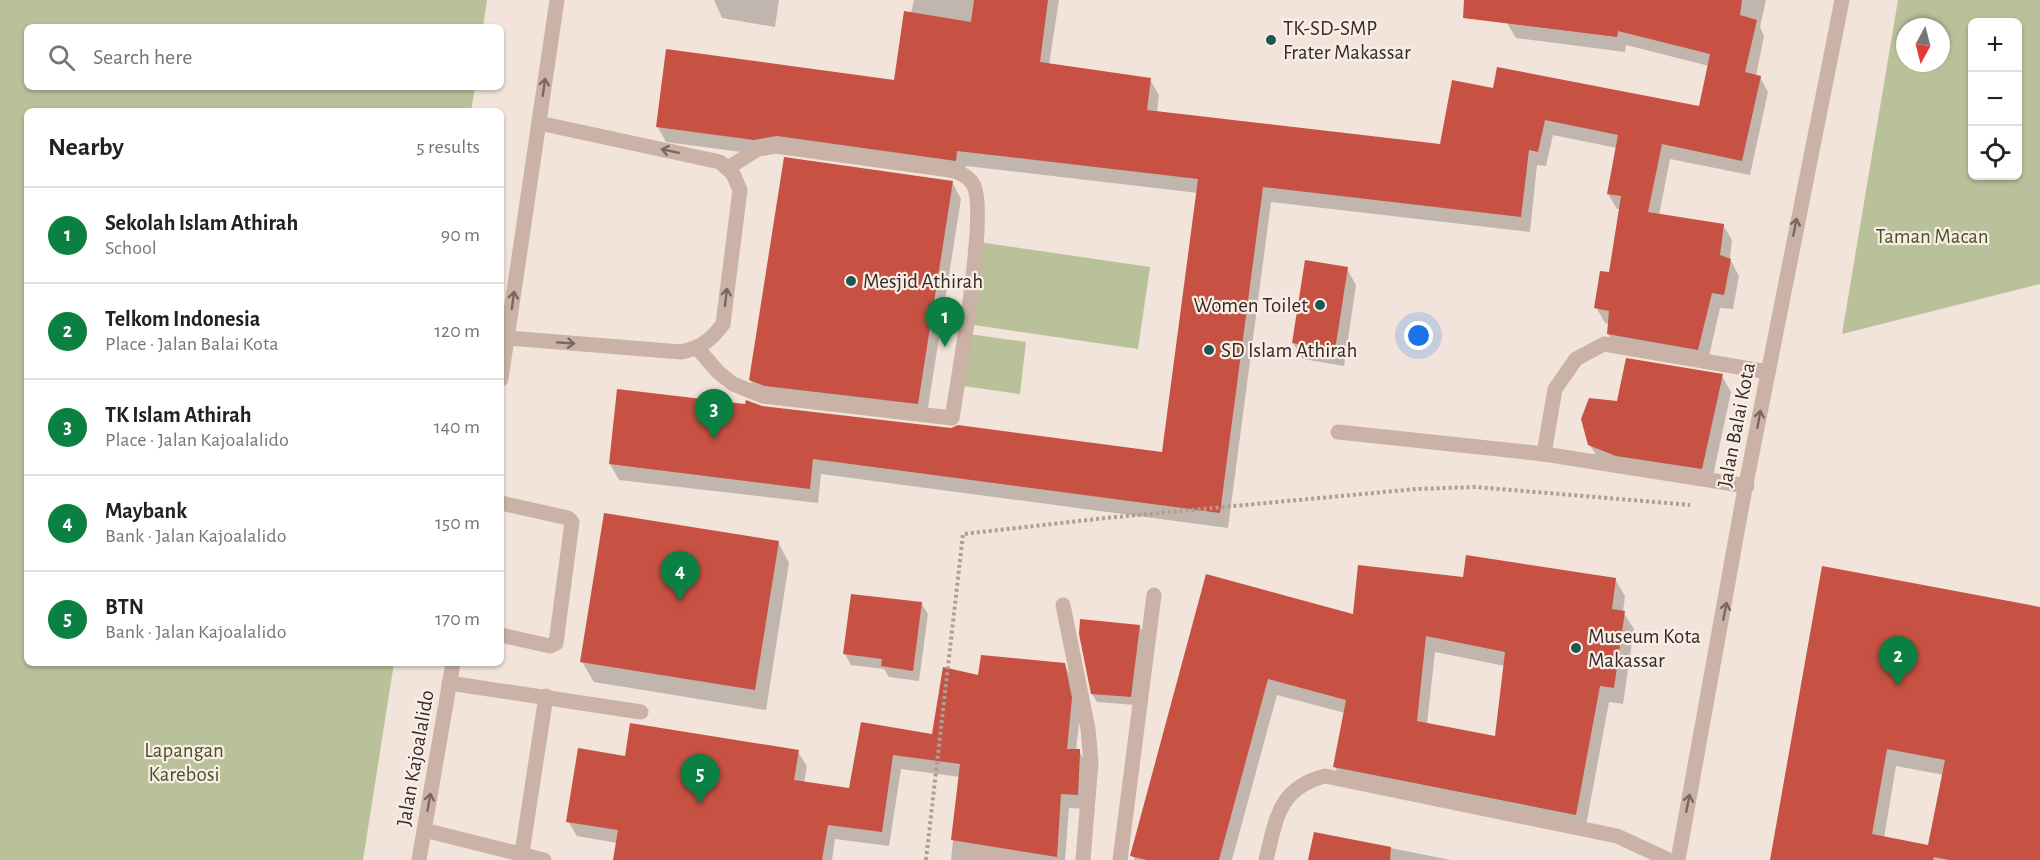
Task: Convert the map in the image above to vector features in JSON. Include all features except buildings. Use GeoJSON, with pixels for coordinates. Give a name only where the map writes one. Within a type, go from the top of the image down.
{"type":"FeatureCollection","features":[{"type":"Feature","properties":{"kind":"street"},"geometry":{"type":"LineString","coordinates":[[504,361],[557,0]]}},
{"type":"Feature","properties":{"kind":"street","name":"Jalan Balai Kota"},"geometry":{"type":"LineString","coordinates":[[1678,860],[1768,372],[1842,0]]}},
{"type":"Feature","properties":{"kind":"street"},"geometry":{"type":"LineString","coordinates":[[508,338],[681,352],[698,349],[713,337],[723,324],[740,190],[728,168],[720,162],[539,123]]}},
{"type":"Feature","properties":{"kind":"street"},"geometry":{"type":"LineString","coordinates":[[698,349],[718,372],[733,384],[763,396],[952,418],[977,243],[978,209],[973,184],[960,172],[950,170],[776,146],[758,149],[728,168]]}},
{"type":"Feature","properties":{"kind":"street"},"geometry":{"type":"LineString","coordinates":[[1545,454],[1555,389],[1576,359],[1604,344],[1768,372]]}},
{"type":"Feature","properties":{"kind":"street"},"geometry":{"type":"LineString","coordinates":[[1338,432],[1545,454],[1747,486]]}},
{"type":"Feature","properties":{"kind":"street"},"geometry":{"type":"LineString","coordinates":[[504,504],[568,518],[572,522],[556,643],[550,646],[504,636]]}},
{"type":"Feature","properties":{"kind":"street"},"geometry":{"type":"LineString","coordinates":[[1120,860],[1154,595]]}},
{"type":"Feature","properties":{"kind":"street"},"geometry":{"type":"LineString","coordinates":[[1064,605],[1088,729],[1091,762],[1083,860]]}},
{"type":"Feature","properties":{"kind":"street","name":"Jalan Kajoalalido"},"geometry":{"type":"LineString","coordinates":[[419,860],[452,666]]}},
{"type":"Feature","properties":{"kind":"street"},"geometry":{"type":"LineString","coordinates":[[449,683],[641,712]]}},
{"type":"Feature","properties":{"kind":"street"},"geometry":{"type":"LineString","coordinates":[[522,853],[546,696]]}},
{"type":"Feature","properties":{"kind":"street"},"geometry":{"type":"LineString","coordinates":[[1266,860],[1282,804],[1298,788],[1325,776],[1617,836],[1669,860]]}},
{"type":"Feature","properties":{"kind":"street"},"geometry":{"type":"LineString","coordinates":[[424,830],[544,860]]}},
{"type":"Feature","properties":{"kind":"street"},"geometry":{"type":"LineString","coordinates":[[969,852],[1017,860]]}},
{"type":"Feature","properties":{"kind":"path"},"geometry":{"type":"LineString","coordinates":[[926,860],[963,534],[1416,489],[1476,488],[1695,505]]}},
{"type":"Feature","properties":{"kind":"green space","name":"Lapangan Karebosi"},"geometry":{"type":"Polygon","coordinates":[[[0,0],[487,0],[483,24],[24,24],[24,90],[474,90],[472,108],[24,108],[24,666],[394,666],[363,860],[0,860],[0,0]]]}},
{"type":"Feature","properties":{"kind":"green space","name":"Taman Macan"},"geometry":{"type":"Polygon","coordinates":[[[1898,0],[2040,0],[2040,284],[1842,334],[1898,0]]]}},
{"type":"Feature","properties":{"kind":"green space"},"geometry":{"type":"Polygon","coordinates":[[[979,242],[1150,267],[1138,349],[967,324],[979,242]]]}},
{"type":"Feature","properties":{"kind":"green space"},"geometry":{"type":"Polygon","coordinates":[[[969,334],[1026,342],[1020,394],[963,386],[969,334]]]}},
{"type":"Feature","properties":{"kind":"place","name":"TK-SD-SMP Frater Makassar"},"geometry":{"type":"Point","coordinates":[1271,40]}},
{"type":"Feature","properties":{"kind":"place","name":"Mesjid Athirah"},"geometry":{"type":"Point","coordinates":[851,281]}},
{"type":"Feature","properties":{"kind":"place","name":"Women Toilet"},"geometry":{"type":"Point","coordinates":[1320,305]}},
{"type":"Feature","properties":{"kind":"place","name":"Sekolah Islam Athirah"},"geometry":{"type":"Point","coordinates":[945,347]}},
{"type":"Feature","properties":{"kind":"place","name":"SD Islam Athirah"},"geometry":{"type":"Point","coordinates":[1209,350]}},
{"type":"Feature","properties":{"kind":"place","name":"TK Islam Athirah"},"geometry":{"type":"Point","coordinates":[714,439]}},
{"type":"Feature","properties":{"kind":"place","name":"Maybank"},"geometry":{"type":"Point","coordinates":[680,601]}},
{"type":"Feature","properties":{"kind":"place","name":"Museum Kota Makassar"},"geometry":{"type":"Point","coordinates":[1576,648]}},
{"type":"Feature","properties":{"kind":"place","name":"Telkom Indonesia"},"geometry":{"type":"Point","coordinates":[1898,686]}},
{"type":"Feature","properties":{"kind":"place","name":"BTN"},"geometry":{"type":"Point","coordinates":[700,804]}}]}
